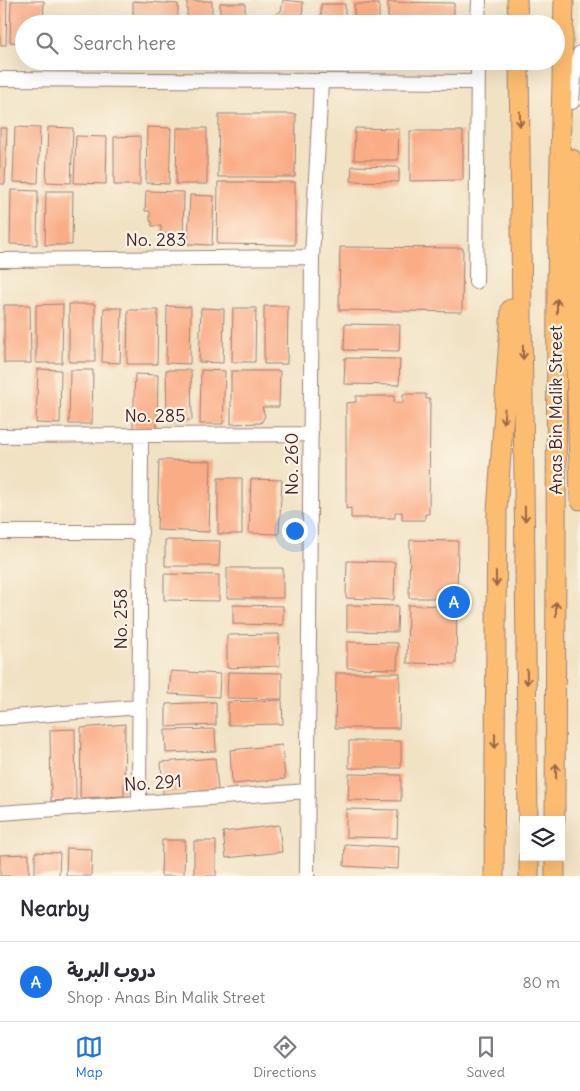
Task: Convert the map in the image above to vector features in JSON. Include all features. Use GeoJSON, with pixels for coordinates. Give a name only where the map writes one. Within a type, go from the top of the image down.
{"type":"FeatureCollection","features":[{"type":"Feature","properties":{"kind":"main road"},"geometry":{"type":"LineString","coordinates":[[517,0],[518,15]]}},
{"type":"Feature","properties":{"kind":"main road","name":"Anas Bin Malik Street"},"geometry":{"type":"LineString","coordinates":[[564,0],[564,15]]}},
{"type":"Feature","properties":{"kind":"main road","name":"Anas Bin Malik Street"},"geometry":{"type":"LineString","coordinates":[[519,70],[528,816]]}},
{"type":"Feature","properties":{"kind":"main road","name":"Anas Bin Malik Street"},"geometry":{"type":"LineString","coordinates":[[555,816],[557,290],[562,70]]}},
{"type":"Feature","properties":{"kind":"main road"},"geometry":{"type":"LineString","coordinates":[[564,70],[572,102],[576,204],[580,500]]}},
{"type":"Feature","properties":{"kind":"main road"},"geometry":{"type":"LineString","coordinates":[[494,876],[497,512],[521,176]]}},
{"type":"Feature","properties":{"kind":"main road"},"geometry":{"type":"LineString","coordinates":[[529,861],[529,876]]}},
{"type":"Feature","properties":{"kind":"main road"},"geometry":{"type":"LineString","coordinates":[[555,861],[555,876]]}},
{"type":"Feature","properties":{"kind":"street"},"geometry":{"type":"LineString","coordinates":[[478,15],[479,0]]}},
{"type":"Feature","properties":{"kind":"street"},"geometry":{"type":"LineString","coordinates":[[572,102],[574,76],[580,52]]}},
{"type":"Feature","properties":{"kind":"street"},"geometry":{"type":"LineString","coordinates":[[476,282],[478,70]]}},
{"type":"Feature","properties":{"kind":"street"},"geometry":{"type":"LineString","coordinates":[[0,79],[477,82]]}},
{"type":"Feature","properties":{"kind":"street","name":"No. 260"},"geometry":{"type":"LineString","coordinates":[[307,876],[312,258],[321,82]]}},
{"type":"Feature","properties":{"kind":"street","name":"No. 283"},"geometry":{"type":"LineString","coordinates":[[0,260],[312,258]]}},
{"type":"Feature","properties":{"kind":"street","name":"No. 285"},"geometry":{"type":"LineString","coordinates":[[0,436],[311,434]]}},
{"type":"Feature","properties":{"kind":"street","name":"No. 258"},"geometry":{"type":"LineString","coordinates":[[139,803],[141,435]]}},
{"type":"Feature","properties":{"kind":"street"},"geometry":{"type":"LineString","coordinates":[[0,532],[141,532]]}},
{"type":"Feature","properties":{"kind":"street"},"geometry":{"type":"LineString","coordinates":[[0,718],[140,707]]}},
{"type":"Feature","properties":{"kind":"street","name":"No. 291"},"geometry":{"type":"LineString","coordinates":[[0,813],[308,791]]}},
{"type":"Feature","properties":{"kind":"building"},"geometry":{"type":"Polygon","coordinates":[[[0,0],[7,0],[6,45],[0,45],[0,0]]]}},
{"type":"Feature","properties":{"kind":"building"},"geometry":{"type":"Polygon","coordinates":[[[283,0],[303,2],[302,15],[275,15],[281,11],[283,0]]]}},
{"type":"Feature","properties":{"kind":"building"},"geometry":{"type":"Polygon","coordinates":[[[11,1],[44,1],[43,15],[15,15],[15,42],[10,42],[11,1]]]}},
{"type":"Feature","properties":{"kind":"building"},"geometry":{"type":"Polygon","coordinates":[[[133,1],[178,4],[178,15],[133,15],[133,1]]]}},
{"type":"Feature","properties":{"kind":"building"},"geometry":{"type":"Polygon","coordinates":[[[187,1],[212,1],[212,15],[187,15],[187,1]]]}},
{"type":"Feature","properties":{"kind":"building"},"geometry":{"type":"Polygon","coordinates":[[[388,2],[454,3],[454,15],[388,15],[388,2]]]}},
{"type":"Feature","properties":{"kind":"building"},"geometry":{"type":"Polygon","coordinates":[[[220,3],[245,3],[245,15],[220,15],[220,3]]]}},
{"type":"Feature","properties":{"kind":"building"},"geometry":{"type":"Polygon","coordinates":[[[321,4],[345,4],[345,15],[321,15],[321,4]]]}},
{"type":"Feature","properties":{"kind":"building"},"geometry":{"type":"Polygon","coordinates":[[[354,4],[379,4],[379,15],[354,15],[354,4]]]}},
{"type":"Feature","properties":{"kind":"building"},"geometry":{"type":"Polygon","coordinates":[[[219,114],[296,114],[295,177],[218,177],[219,114]]]}},
{"type":"Feature","properties":{"kind":"building"},"geometry":{"type":"Polygon","coordinates":[[[15,127],[40,128],[38,183],[13,182],[15,127]]]}},
{"type":"Feature","properties":{"kind":"building"},"geometry":{"type":"Polygon","coordinates":[[[48,127],[73,128],[71,183],[46,182],[48,127]]]}},
{"type":"Feature","properties":{"kind":"building"},"geometry":{"type":"Polygon","coordinates":[[[147,127],[171,128],[169,184],[146,183],[147,127]]]}},
{"type":"Feature","properties":{"kind":"building"},"geometry":{"type":"Polygon","coordinates":[[[0,128],[7,128],[5,184],[0,184],[0,128]]]}},
{"type":"Feature","properties":{"kind":"building"},"geometry":{"type":"Polygon","coordinates":[[[177,128],[207,128],[207,184],[176,184],[177,128]]]}},
{"type":"Feature","properties":{"kind":"building"},"geometry":{"type":"Polygon","coordinates":[[[355,128],[399,129],[398,160],[354,160],[355,128]]]}},
{"type":"Feature","properties":{"kind":"building"},"geometry":{"type":"Polygon","coordinates":[[[410,131],[463,131],[463,180],[410,181],[410,131]]]}},
{"type":"Feature","properties":{"kind":"building"},"geometry":{"type":"Polygon","coordinates":[[[76,136],[107,137],[106,184],[74,183],[76,136]]]}},
{"type":"Feature","properties":{"kind":"building"},"geometry":{"type":"Polygon","coordinates":[[[140,136],[140,185],[114,185],[114,137],[140,136]]]}},
{"type":"Feature","properties":{"kind":"building"},"geometry":{"type":"Polygon","coordinates":[[[352,166],[399,167],[399,182],[351,181],[352,166]]]}},
{"type":"Feature","properties":{"kind":"building"},"geometry":{"type":"Polygon","coordinates":[[[218,182],[295,182],[295,245],[217,244],[218,182]]]}},
{"type":"Feature","properties":{"kind":"building"},"geometry":{"type":"Polygon","coordinates":[[[11,190],[38,191],[37,245],[10,244],[11,190]]]}},
{"type":"Feature","properties":{"kind":"building"},"geometry":{"type":"Polygon","coordinates":[[[46,191],[73,191],[72,245],[45,245],[46,191]]]}},
{"type":"Feature","properties":{"kind":"building"},"geometry":{"type":"Polygon","coordinates":[[[146,191],[184,192],[183,244],[173,244],[173,234],[161,234],[161,226],[152,226],[150,211],[145,211],[146,191]]]}},
{"type":"Feature","properties":{"kind":"building"},"geometry":{"type":"Polygon","coordinates":[[[190,195],[214,196],[212,245],[188,244],[190,195]]]}},
{"type":"Feature","properties":{"kind":"building"},"geometry":{"type":"Polygon","coordinates":[[[340,247],[463,248],[462,312],[339,310],[340,247]]]}},
{"type":"Feature","properties":{"kind":"building"},"geometry":{"type":"Polygon","coordinates":[[[63,304],[62,363],[36,363],[36,305],[63,304]]]}},
{"type":"Feature","properties":{"kind":"building"},"geometry":{"type":"Polygon","coordinates":[[[69,304],[95,304],[95,362],[69,362],[69,304]]]}},
{"type":"Feature","properties":{"kind":"building"},"geometry":{"type":"Polygon","coordinates":[[[4,305],[30,305],[31,363],[4,363],[4,305]]]}},
{"type":"Feature","properties":{"kind":"building"},"geometry":{"type":"Polygon","coordinates":[[[167,306],[191,307],[190,364],[166,363],[167,306]]]}},
{"type":"Feature","properties":{"kind":"building"},"geometry":{"type":"Polygon","coordinates":[[[264,306],[288,306],[287,364],[264,364],[264,306]]]}},
{"type":"Feature","properties":{"kind":"building"},"geometry":{"type":"Polygon","coordinates":[[[104,308],[122,308],[120,363],[102,362],[104,308]]]}},
{"type":"Feature","properties":{"kind":"building"},"geometry":{"type":"Polygon","coordinates":[[[201,308],[224,309],[223,363],[199,362],[201,308]]]}},
{"type":"Feature","properties":{"kind":"building"},"geometry":{"type":"Polygon","coordinates":[[[233,308],[256,308],[255,362],[232,362],[233,308]]]}},
{"type":"Feature","properties":{"kind":"building"},"geometry":{"type":"Polygon","coordinates":[[[128,310],[158,310],[157,364],[127,364],[128,310]]]}},
{"type":"Feature","properties":{"kind":"building"},"geometry":{"type":"Polygon","coordinates":[[[345,324],[400,325],[399,351],[344,350],[345,324]]]}},
{"type":"Feature","properties":{"kind":"building"},"geometry":{"type":"Polygon","coordinates":[[[345,358],[400,359],[399,385],[344,384],[345,358]]]}},
{"type":"Feature","properties":{"kind":"building"},"geometry":{"type":"Polygon","coordinates":[[[38,369],[61,370],[60,424],[36,423],[38,369]]]}},
{"type":"Feature","properties":{"kind":"building"},"geometry":{"type":"Polygon","coordinates":[[[70,370],[93,370],[92,424],[69,424],[70,370]]]}},
{"type":"Feature","properties":{"kind":"building"},"geometry":{"type":"Polygon","coordinates":[[[166,370],[191,370],[192,420],[167,421],[166,370]]]}},
{"type":"Feature","properties":{"kind":"building"},"geometry":{"type":"Polygon","coordinates":[[[201,370],[225,371],[223,424],[200,424],[201,370]]]}},
{"type":"Feature","properties":{"kind":"building"},"geometry":{"type":"Polygon","coordinates":[[[231,371],[280,371],[279,407],[262,407],[265,416],[261,423],[231,424],[231,371]]]}},
{"type":"Feature","properties":{"kind":"building"},"geometry":{"type":"Polygon","coordinates":[[[135,374],[158,375],[157,428],[133,428],[135,374]]]}},
{"type":"Feature","properties":{"kind":"building"},"geometry":{"type":"Polygon","coordinates":[[[403,394],[426,394],[426,399],[430,399],[429,514],[425,514],[425,520],[402,520],[402,512],[395,512],[395,518],[351,518],[351,508],[346,509],[346,403],[356,402],[356,396],[394,396],[394,403],[403,403],[403,394]]]}},
{"type":"Feature","properties":{"kind":"building"},"geometry":{"type":"Polygon","coordinates":[[[159,460],[211,461],[209,532],[157,530],[159,460]]]}},
{"type":"Feature","properties":{"kind":"building"},"geometry":{"type":"Polygon","coordinates":[[[218,478],[242,478],[242,534],[218,534],[218,478]]]}},
{"type":"Feature","properties":{"kind":"building"},"geometry":{"type":"Polygon","coordinates":[[[251,479],[282,480],[279,534],[249,533],[251,479]]]}},
{"type":"Feature","properties":{"kind":"building"},"geometry":{"type":"Polygon","coordinates":[[[165,540],[220,541],[219,566],[165,566],[165,540]]]}},
{"type":"Feature","properties":{"kind":"building"},"geometry":{"type":"Polygon","coordinates":[[[410,540],[458,541],[457,598],[409,598],[410,540]]]}},
{"type":"Feature","properties":{"kind":"building"},"geometry":{"type":"Polygon","coordinates":[[[347,561],[395,562],[394,600],[346,598],[347,561]]]}},
{"type":"Feature","properties":{"kind":"building"},"geometry":{"type":"Polygon","coordinates":[[[227,568],[283,568],[283,598],[227,598],[227,568]]]}},
{"type":"Feature","properties":{"kind":"building"},"geometry":{"type":"Polygon","coordinates":[[[164,574],[219,575],[219,601],[164,600],[164,574]]]}},
{"type":"Feature","properties":{"kind":"building"},"geometry":{"type":"Polygon","coordinates":[[[233,605],[283,606],[283,625],[233,624],[233,605]]]}},
{"type":"Feature","properties":{"kind":"building"},"geometry":{"type":"Polygon","coordinates":[[[347,605],[398,606],[397,632],[347,631],[347,605]]]}},
{"type":"Feature","properties":{"kind":"building"},"geometry":{"type":"Polygon","coordinates":[[[408,605],[457,606],[456,664],[407,663],[408,605]]]}},
{"type":"Feature","properties":{"kind":"building"},"geometry":{"type":"Polygon","coordinates":[[[279,634],[280,666],[227,668],[227,635],[279,634]]]}},
{"type":"Feature","properties":{"kind":"building"},"geometry":{"type":"Polygon","coordinates":[[[347,642],[398,643],[397,669],[347,668],[347,642]]]}},
{"type":"Feature","properties":{"kind":"building"},"geometry":{"type":"Polygon","coordinates":[[[171,671],[220,674],[219,697],[169,694],[171,671]]]}},
{"type":"Feature","properties":{"kind":"building"},"geometry":{"type":"Polygon","coordinates":[[[228,672],[282,673],[282,699],[227,698],[228,672]]]}},
{"type":"Feature","properties":{"kind":"building"},"geometry":{"type":"Polygon","coordinates":[[[336,673],[400,673],[399,728],[335,728],[336,673]]]}},
{"type":"Feature","properties":{"kind":"building"},"geometry":{"type":"Polygon","coordinates":[[[282,700],[283,724],[228,725],[228,702],[282,700]]]}},
{"type":"Feature","properties":{"kind":"building"},"geometry":{"type":"Polygon","coordinates":[[[216,702],[216,725],[166,727],[166,704],[216,702]]]}},
{"type":"Feature","properties":{"kind":"building"},"geometry":{"type":"Polygon","coordinates":[[[125,724],[124,796],[80,798],[81,728],[125,724]]]}},
{"type":"Feature","properties":{"kind":"building"},"geometry":{"type":"Polygon","coordinates":[[[75,729],[76,800],[51,801],[50,730],[75,729]]]}},
{"type":"Feature","properties":{"kind":"building"},"geometry":{"type":"Polygon","coordinates":[[[215,729],[216,751],[166,753],[165,730],[215,729]]]}},
{"type":"Feature","properties":{"kind":"building"},"geometry":{"type":"Polygon","coordinates":[[[349,741],[401,741],[401,768],[349,768],[349,741]]]}},
{"type":"Feature","properties":{"kind":"building"},"geometry":{"type":"Polygon","coordinates":[[[282,745],[285,779],[232,784],[230,750],[282,745]]]}},
{"type":"Feature","properties":{"kind":"building"},"geometry":{"type":"Polygon","coordinates":[[[215,758],[218,790],[163,794],[161,762],[215,758]]]}},
{"type":"Feature","properties":{"kind":"building"},"geometry":{"type":"Polygon","coordinates":[[[349,774],[401,775],[401,801],[348,800],[349,774]]]}},
{"type":"Feature","properties":{"kind":"building"},"geometry":{"type":"Polygon","coordinates":[[[346,809],[398,810],[397,838],[346,837],[346,809]]]}},
{"type":"Feature","properties":{"kind":"building"},"geometry":{"type":"Polygon","coordinates":[[[279,825],[282,852],[226,858],[223,832],[279,825]]]}},
{"type":"Feature","properties":{"kind":"building"},"geometry":{"type":"Polygon","coordinates":[[[162,840],[185,840],[184,876],[161,876],[162,840]]]}},
{"type":"Feature","properties":{"kind":"building"},"geometry":{"type":"Polygon","coordinates":[[[194,841],[216,841],[216,876],[194,876],[194,841]]]}},
{"type":"Feature","properties":{"kind":"building"},"geometry":{"type":"Polygon","coordinates":[[[345,844],[399,847],[398,869],[344,866],[345,844]]]}},
{"type":"Feature","properties":{"kind":"building"},"geometry":{"type":"Polygon","coordinates":[[[67,848],[92,849],[91,876],[66,876],[67,848]]]}},
{"type":"Feature","properties":{"kind":"building"},"geometry":{"type":"Polygon","coordinates":[[[35,852],[60,853],[59,876],[35,876],[35,852]]]}},
{"type":"Feature","properties":{"kind":"building"},"geometry":{"type":"Polygon","coordinates":[[[29,854],[29,876],[0,876],[0,855],[29,854]]]}},
{"type":"Feature","properties":{"kind":"place","name":"دروب البرية"},"geometry":{"type":"Point","coordinates":[454,602]}}]}
